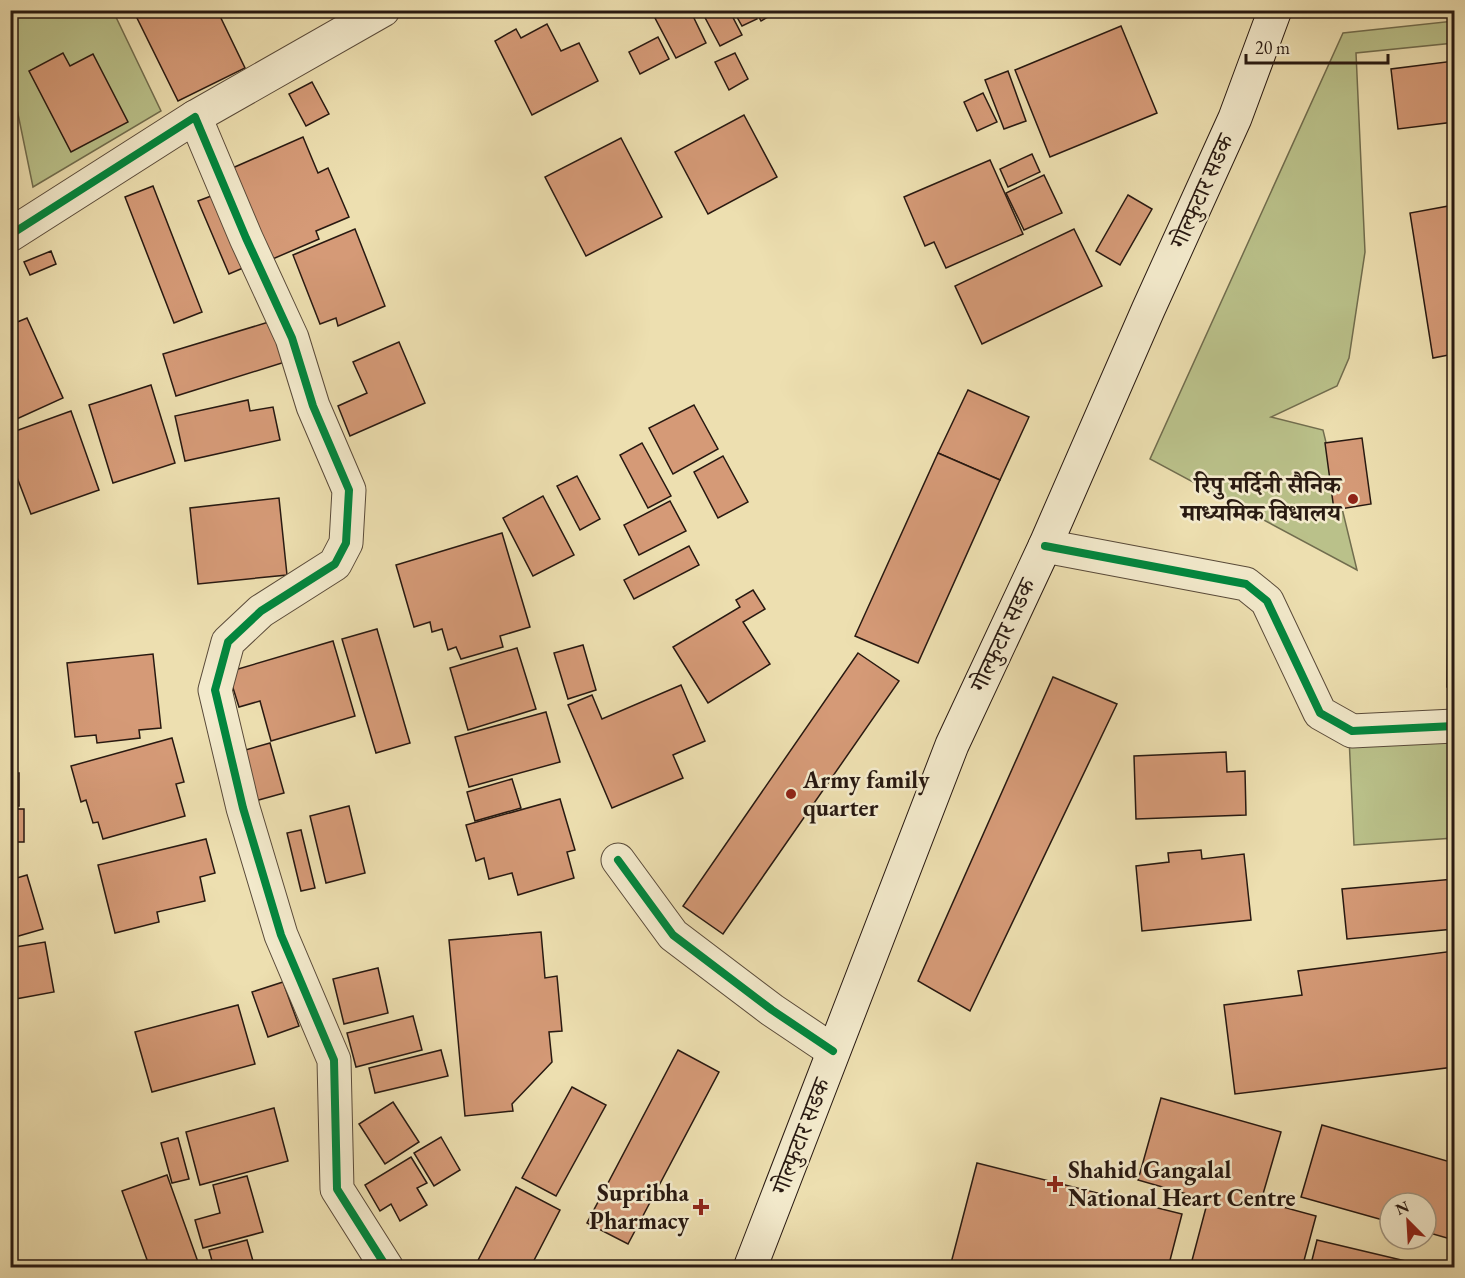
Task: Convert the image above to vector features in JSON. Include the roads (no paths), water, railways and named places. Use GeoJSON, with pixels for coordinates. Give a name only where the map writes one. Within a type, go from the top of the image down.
{"type":"FeatureCollection","features":[{"type":"Feature","properties":{"kind":"street"},"geometry":{"type":"LineString","coordinates":[[10,235],[195,117],[383,10]]}},
{"type":"Feature","properties":{"kind":"street","name":"गोल्फुटार सडक"},"geometry":{"type":"LineString","coordinates":[[750,1268],[952,746],[1045,546],[1235,118],[1275,10]]}},
{"type":"Feature","properties":{"kind":"street"},"geometry":{"type":"LineString","coordinates":[[195,117],[246,238],[292,338],[313,406],[349,490],[346,543],[335,564],[261,611],[228,642],[215,690],[243,808],[281,934],[334,1060],[337,1189],[387,1268]]}},
{"type":"Feature","properties":{"kind":"street"},"geometry":{"type":"LineString","coordinates":[[1045,546],[1246,584],[1267,601],[1320,713],[1352,730],[1455,726]]}},
{"type":"Feature","properties":{"kind":"street"},"geometry":{"type":"LineString","coordinates":[[618,860],[673,935],[772,1010],[833,1051]]}},
{"type":"Feature","properties":{"kind":"place","name":"रिपु मर्दिनी सैनिक माध्यमिक विधालय"},"geometry":{"type":"Point","coordinates":[1353,499]}},
{"type":"Feature","properties":{"kind":"place","name":"Army family quarter"},"geometry":{"type":"Point","coordinates":[791,794]}},
{"type":"Feature","properties":{"kind":"place","name":"Shahid Gangalal National Heart Centre"},"geometry":{"type":"Point","coordinates":[1055,1184]}},
{"type":"Feature","properties":{"kind":"place","name":"Supribha Pharmacy"},"geometry":{"type":"Point","coordinates":[701,1207]}}]}
